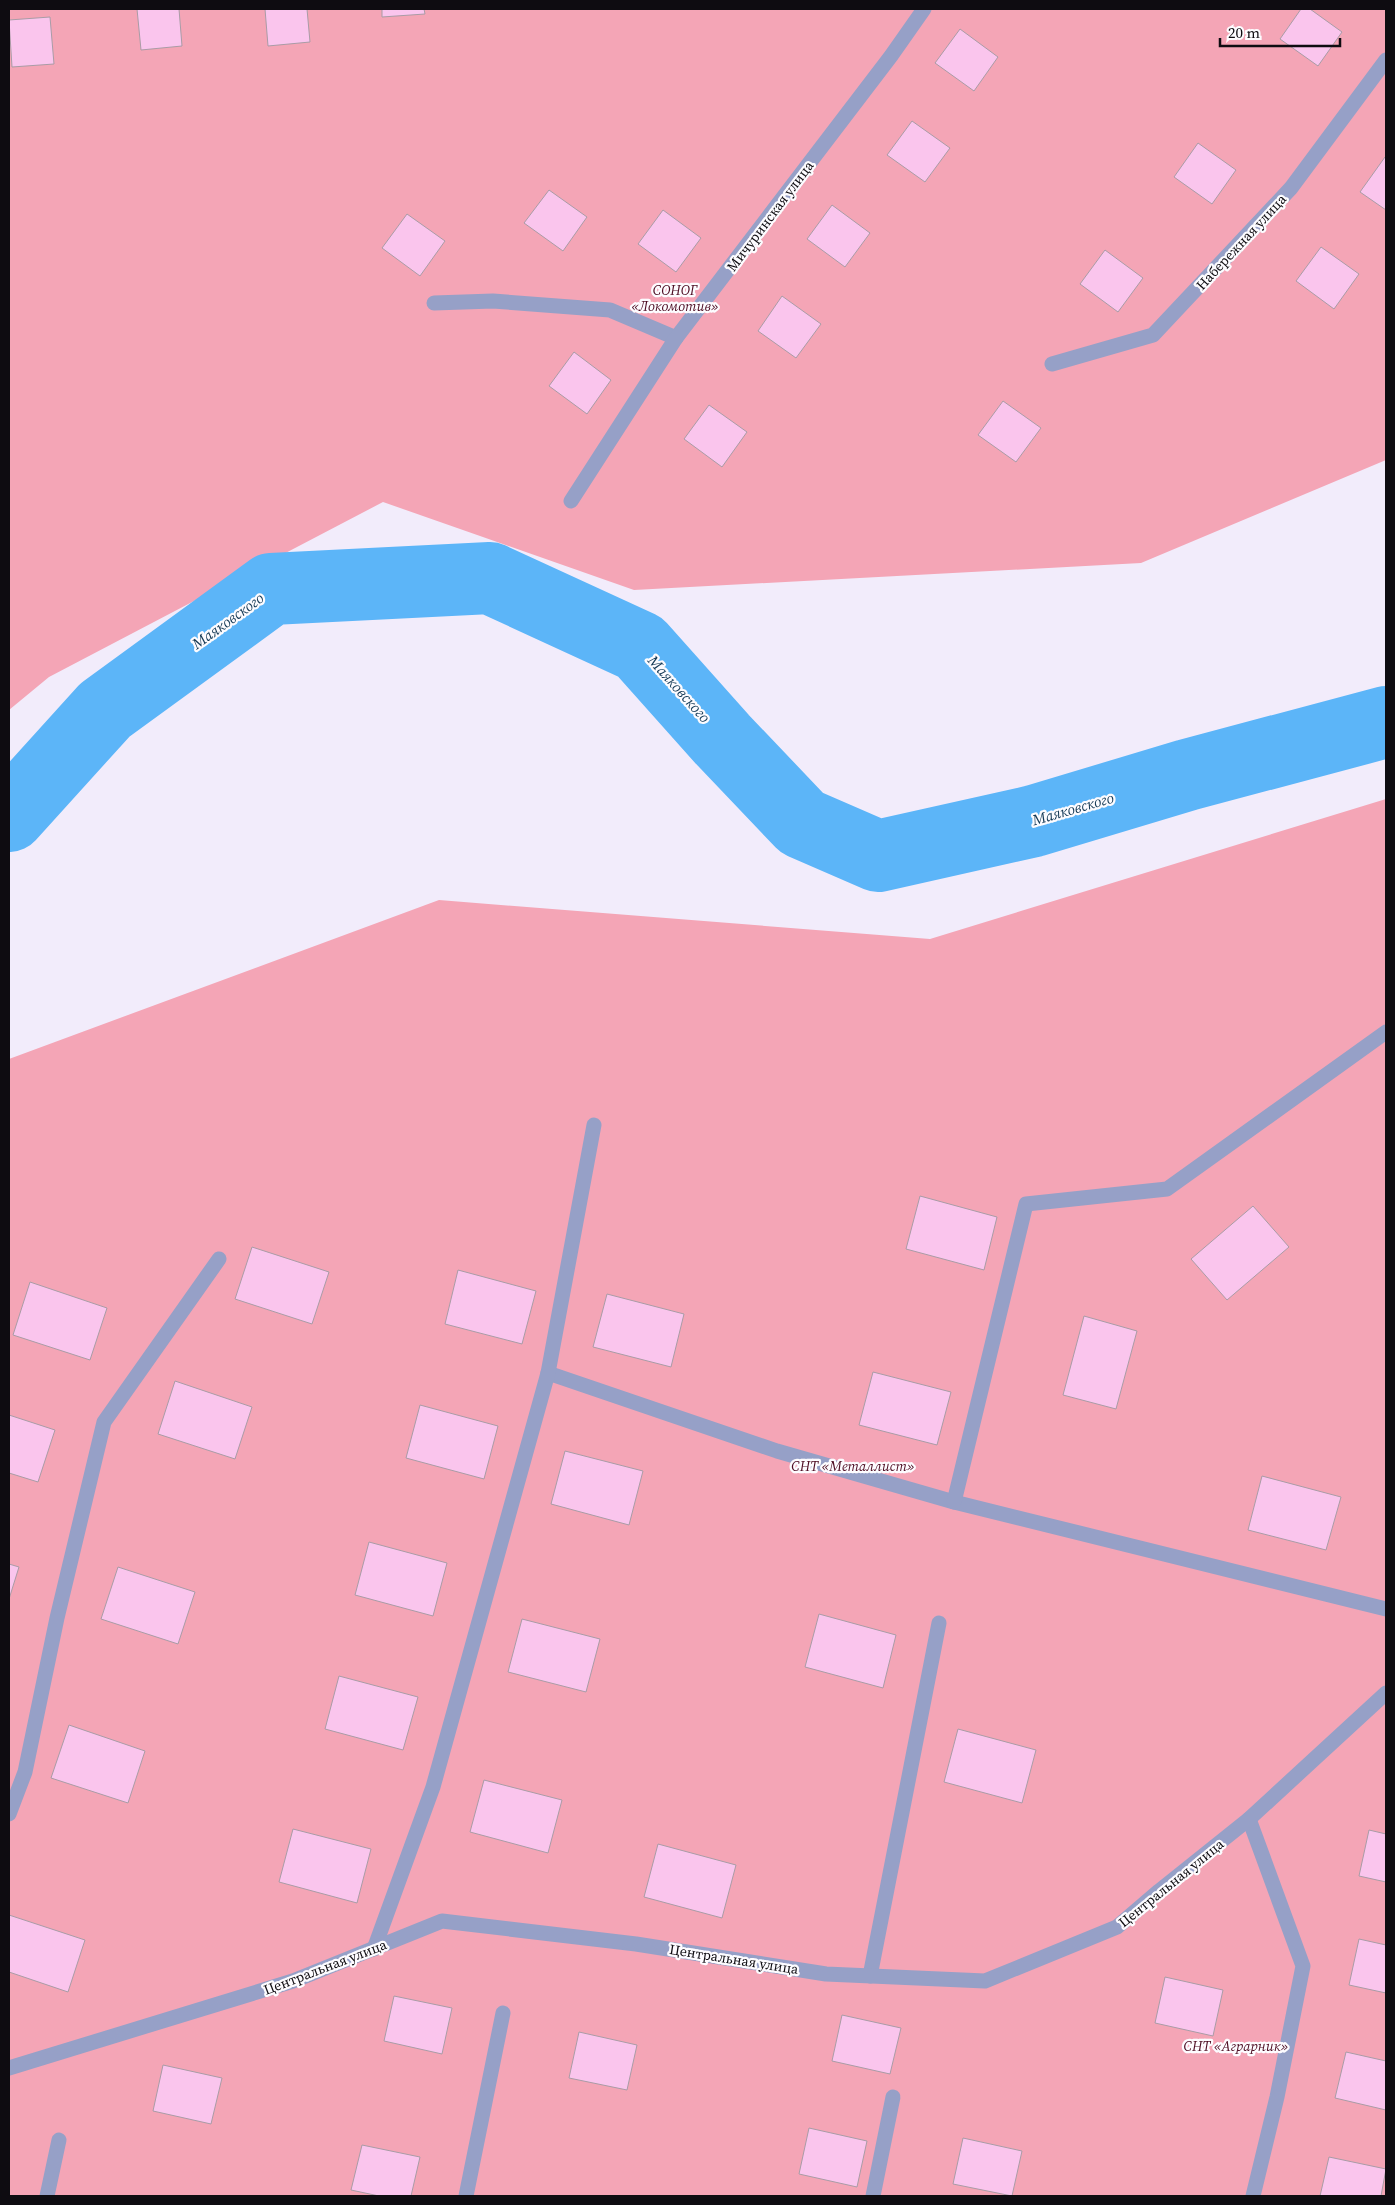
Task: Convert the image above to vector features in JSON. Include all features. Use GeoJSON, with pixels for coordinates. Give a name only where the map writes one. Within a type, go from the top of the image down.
{"type":"FeatureCollection","features":[{"type":"Feature","properties":{"kind":"street","name":"Мичуринская улица"},"geometry":{"type":"LineString","coordinates":[[571,501],[676,338],[891,56],[924,9]]}},
{"type":"Feature","properties":{"kind":"street","name":"Набережная улица"},"geometry":{"type":"LineString","coordinates":[[1052,364],[1153,335],[1291,188],[1386,60]]}},
{"type":"Feature","properties":{"kind":"street"},"geometry":{"type":"LineString","coordinates":[[434,303],[494,301],[610,310],[676,338]]}},
{"type":"Feature","properties":{"kind":"street"},"geometry":{"type":"LineString","coordinates":[[954,1502],[1026,1204],[1167,1189],[1386,1032]]}},
{"type":"Feature","properties":{"kind":"street"},"geometry":{"type":"LineString","coordinates":[[374,1949],[433,1787],[548,1372],[594,1125]]}},
{"type":"Feature","properties":{"kind":"street"},"geometry":{"type":"LineString","coordinates":[[9,1814],[25,1772],[57,1618],[104,1422],[219,1259]]}},
{"type":"Feature","properties":{"kind":"street"},"geometry":{"type":"LineString","coordinates":[[548,1372],[776,1450],[954,1502],[1386,1609]]}},
{"type":"Feature","properties":{"kind":"street"},"geometry":{"type":"LineString","coordinates":[[870,1976],[939,1623]]}},
{"type":"Feature","properties":{"kind":"street","name":"Центральная улица"},"geometry":{"type":"LineString","coordinates":[[9,2068],[294,1981],[442,1921],[636,1944],[826,1974],[985,1981],[1117,1927],[1249,1819],[1386,1693]]}},
{"type":"Feature","properties":{"kind":"street"},"geometry":{"type":"LineString","coordinates":[[1249,1819],[1304,1966],[1277,2097],[1253,2196]]}},
{"type":"Feature","properties":{"kind":"street"},"geometry":{"type":"LineString","coordinates":[[466,2196],[503,2012]]}},
{"type":"Feature","properties":{"kind":"street"},"geometry":{"type":"LineString","coordinates":[[873,2196],[893,2097]]}},
{"type":"Feature","properties":{"kind":"street"},"geometry":{"type":"LineString","coordinates":[[47,2196],[59,2140]]}},
{"type":"Feature","properties":{"kind":"green space","name":"СОНОГ «Локомотив»"},"geometry":{"type":"Polygon","coordinates":[[[9,9],[1386,9],[1386,460],[1141,563],[634,590],[383,502],[49,677],[9,710],[9,9]]]}},
{"type":"Feature","properties":{"kind":"green space","name":"СНТ «Металлист»"},"geometry":{"type":"Polygon","coordinates":[[[1386,799],[1386,2196],[9,2196],[9,1059],[439,900],[930,939],[1386,799]]]}},
{"type":"Feature","properties":{"kind":"building"},"geometry":{"type":"Polygon","coordinates":[[[137,9],[179,9],[182,46],[141,50],[137,9]]]}},
{"type":"Feature","properties":{"kind":"building"},"geometry":{"type":"Polygon","coordinates":[[[265,9],[307,9],[310,42],[268,46],[265,9]]]}},
{"type":"Feature","properties":{"kind":"building"},"geometry":{"type":"Polygon","coordinates":[[[382,9],[424,9],[425,14],[382,17],[382,9]]]}},
{"type":"Feature","properties":{"kind":"building"},"geometry":{"type":"Polygon","coordinates":[[[1301,9],[1310,9],[1342,32],[1318,66],[1280,39],[1301,9]]]}},
{"type":"Feature","properties":{"kind":"building"},"geometry":{"type":"Polygon","coordinates":[[[50,17],[54,64],[12,67],[9,20],[50,17]]]}},
{"type":"Feature","properties":{"kind":"building"},"geometry":{"type":"Polygon","coordinates":[[[960,29],[998,57],[974,91],[935,63],[960,29]]]}},
{"type":"Feature","properties":{"kind":"building"},"geometry":{"type":"Polygon","coordinates":[[[912,121],[950,148],[925,182],[887,155],[912,121]]]}},
{"type":"Feature","properties":{"kind":"building"},"geometry":{"type":"Polygon","coordinates":[[[1198,143],[1236,170],[1212,204],[1174,177],[1198,143]]]}},
{"type":"Feature","properties":{"kind":"building"},"geometry":{"type":"Polygon","coordinates":[[[1386,158],[1386,210],[1360,192],[1386,158]]]}},
{"type":"Feature","properties":{"kind":"building"},"geometry":{"type":"Polygon","coordinates":[[[549,190],[587,217],[563,251],[524,223],[549,190]]]}},
{"type":"Feature","properties":{"kind":"building"},"geometry":{"type":"Polygon","coordinates":[[[832,205],[870,233],[845,267],[807,239],[832,205]]]}},
{"type":"Feature","properties":{"kind":"building"},"geometry":{"type":"Polygon","coordinates":[[[663,210],[701,238],[676,272],[638,244],[663,210]]]}},
{"type":"Feature","properties":{"kind":"building"},"geometry":{"type":"Polygon","coordinates":[[[407,214],[445,241],[420,276],[382,248],[407,214]]]}},
{"type":"Feature","properties":{"kind":"building"},"geometry":{"type":"Polygon","coordinates":[[[1321,247],[1359,274],[1334,309],[1296,281],[1321,247]]]}},
{"type":"Feature","properties":{"kind":"building"},"geometry":{"type":"Polygon","coordinates":[[[1105,250],[1143,278],[1118,312],[1080,284],[1105,250]]]}},
{"type":"Feature","properties":{"kind":"building"},"geometry":{"type":"Polygon","coordinates":[[[782,296],[821,324],[796,358],[758,331],[782,296]]]}},
{"type":"Feature","properties":{"kind":"building"},"geometry":{"type":"Polygon","coordinates":[[[574,352],[611,380],[587,414],[549,386],[574,352]]]}},
{"type":"Feature","properties":{"kind":"building"},"geometry":{"type":"Polygon","coordinates":[[[1003,401],[1041,428],[1016,462],[978,435],[1003,401]]]}},
{"type":"Feature","properties":{"kind":"building"},"geometry":{"type":"Polygon","coordinates":[[[709,405],[747,432],[722,467],[684,439],[709,405]]]}},
{"type":"Feature","properties":{"kind":"building"},"geometry":{"type":"Polygon","coordinates":[[[920,1196],[997,1217],[984,1270],[906,1249],[920,1196]]]}},
{"type":"Feature","properties":{"kind":"building"},"geometry":{"type":"Polygon","coordinates":[[[1253,1206],[1289,1247],[1227,1300],[1191,1259],[1253,1206]]]}},
{"type":"Feature","properties":{"kind":"building"},"geometry":{"type":"Polygon","coordinates":[[[252,1247],[329,1272],[312,1324],[235,1299],[252,1247]]]}},
{"type":"Feature","properties":{"kind":"building"},"geometry":{"type":"Polygon","coordinates":[[[458,1270],[536,1291],[522,1344],[445,1324],[458,1270]]]}},
{"type":"Feature","properties":{"kind":"building"},"geometry":{"type":"Polygon","coordinates":[[[30,1282],[107,1308],[90,1360],[13,1335],[30,1282]]]}},
{"type":"Feature","properties":{"kind":"building"},"geometry":{"type":"Polygon","coordinates":[[[607,1294],[684,1314],[671,1367],[593,1347],[607,1294]]]}},
{"type":"Feature","properties":{"kind":"building"},"geometry":{"type":"Polygon","coordinates":[[[1084,1316],[1137,1331],[1116,1409],[1063,1395],[1084,1316]]]}},
{"type":"Feature","properties":{"kind":"building"},"geometry":{"type":"Polygon","coordinates":[[[873,1372],[951,1392],[937,1445],[859,1425],[873,1372]]]}},
{"type":"Feature","properties":{"kind":"building"},"geometry":{"type":"Polygon","coordinates":[[[175,1381],[252,1407],[235,1459],[158,1434],[175,1381]]]}},
{"type":"Feature","properties":{"kind":"building"},"geometry":{"type":"Polygon","coordinates":[[[420,1405],[498,1426],[484,1479],[406,1458],[420,1405]]]}},
{"type":"Feature","properties":{"kind":"building"},"geometry":{"type":"Polygon","coordinates":[[[9,1415],[55,1430],[38,1482],[9,1473],[9,1415]]]}},
{"type":"Feature","properties":{"kind":"building"},"geometry":{"type":"Polygon","coordinates":[[[565,1451],[643,1471],[629,1525],[551,1504],[565,1451]]]}},
{"type":"Feature","properties":{"kind":"building"},"geometry":{"type":"Polygon","coordinates":[[[1262,1476],[1341,1497],[1326,1550],[1248,1530],[1262,1476]]]}},
{"type":"Feature","properties":{"kind":"building"},"geometry":{"type":"Polygon","coordinates":[[[369,1542],[447,1563],[433,1616],[355,1595],[369,1542]]]}},
{"type":"Feature","properties":{"kind":"building"},"geometry":{"type":"Polygon","coordinates":[[[9,1564],[19,1567],[9,1599],[9,1564]]]}},
{"type":"Feature","properties":{"kind":"building"},"geometry":{"type":"Polygon","coordinates":[[[118,1567],[195,1592],[178,1644],[101,1619],[118,1567]]]}},
{"type":"Feature","properties":{"kind":"building"},"geometry":{"type":"Polygon","coordinates":[[[819,1614],[896,1635],[883,1688],[805,1667],[819,1614]]]}},
{"type":"Feature","properties":{"kind":"building"},"geometry":{"type":"Polygon","coordinates":[[[522,1619],[600,1639],[586,1692],[508,1672],[522,1619]]]}},
{"type":"Feature","properties":{"kind":"building"},"geometry":{"type":"Polygon","coordinates":[[[339,1676],[418,1697],[403,1750],[325,1729],[339,1676]]]}},
{"type":"Feature","properties":{"kind":"building"},"geometry":{"type":"Polygon","coordinates":[[[69,1725],[145,1751],[128,1803],[51,1778],[69,1725]]]}},
{"type":"Feature","properties":{"kind":"building"},"geometry":{"type":"Polygon","coordinates":[[[958,1729],[1036,1750],[1022,1803],[944,1782],[958,1729]]]}},
{"type":"Feature","properties":{"kind":"building"},"geometry":{"type":"Polygon","coordinates":[[[484,1780],[562,1800],[548,1853],[470,1832],[484,1780]]]}},
{"type":"Feature","properties":{"kind":"building"},"geometry":{"type":"Polygon","coordinates":[[[293,1829],[371,1849],[357,1903],[279,1882],[293,1829]]]}},
{"type":"Feature","properties":{"kind":"building"},"geometry":{"type":"Polygon","coordinates":[[[1369,1830],[1386,1834],[1386,1882],[1359,1876],[1369,1830]]]}},
{"type":"Feature","properties":{"kind":"building"},"geometry":{"type":"Polygon","coordinates":[[[658,1844],[736,1865],[722,1918],[644,1897],[658,1844]]]}},
{"type":"Feature","properties":{"kind":"building"},"geometry":{"type":"Polygon","coordinates":[[[9,1915],[85,1940],[68,1992],[9,1972],[9,1915]]]}},
{"type":"Feature","properties":{"kind":"building"},"geometry":{"type":"Polygon","coordinates":[[[1359,1939],[1386,1945],[1386,1993],[1349,1985],[1359,1939]]]}},
{"type":"Feature","properties":{"kind":"building"},"geometry":{"type":"Polygon","coordinates":[[[1165,1977],[1223,1990],[1213,2036],[1155,2023],[1165,1977]]]}},
{"type":"Feature","properties":{"kind":"building"},"geometry":{"type":"Polygon","coordinates":[[[394,1996],[452,2008],[442,2054],[384,2041],[394,1996]]]}},
{"type":"Feature","properties":{"kind":"building"},"geometry":{"type":"Polygon","coordinates":[[[842,2015],[901,2028],[890,2074],[832,2061],[842,2015]]]}},
{"type":"Feature","properties":{"kind":"building"},"geometry":{"type":"Polygon","coordinates":[[[579,2032],[637,2045],[627,2090],[569,2078],[579,2032]]]}},
{"type":"Feature","properties":{"kind":"building"},"geometry":{"type":"Polygon","coordinates":[[[1346,2052],[1386,2061],[1386,2110],[1335,2098],[1346,2052]]]}},
{"type":"Feature","properties":{"kind":"building"},"geometry":{"type":"Polygon","coordinates":[[[163,2065],[222,2078],[211,2124],[153,2111],[163,2065]]]}},
{"type":"Feature","properties":{"kind":"building"},"geometry":{"type":"Polygon","coordinates":[[[809,2128],[867,2141],[857,2187],[799,2174],[809,2128]]]}},
{"type":"Feature","properties":{"kind":"building"},"geometry":{"type":"Polygon","coordinates":[[[963,2138],[1022,2151],[1012,2196],[953,2184],[963,2138]]]}},
{"type":"Feature","properties":{"kind":"building"},"geometry":{"type":"Polygon","coordinates":[[[362,2145],[420,2157],[411,2196],[379,2196],[351,2190],[362,2145]]]}},
{"type":"Feature","properties":{"kind":"building"},"geometry":{"type":"Polygon","coordinates":[[[1329,2157],[1386,2169],[1381,2196],[1320,2196],[1329,2157]]]}},
{"type":"Feature","properties":{"kind":"waterway","name":"Маяковского"},"geometry":{"type":"LineString","coordinates":[[9,816],[105,710],[271,589],[490,578],[640,647],[722,739],[802,823],[878,856],[1034,821],[1187,775],[1386,722]]}},
{"type":"Feature","properties":{"kind":"park label","name":"СНТ «Аграрник»"},"geometry":{"type":"Point","coordinates":[1236,2046]}}]}
